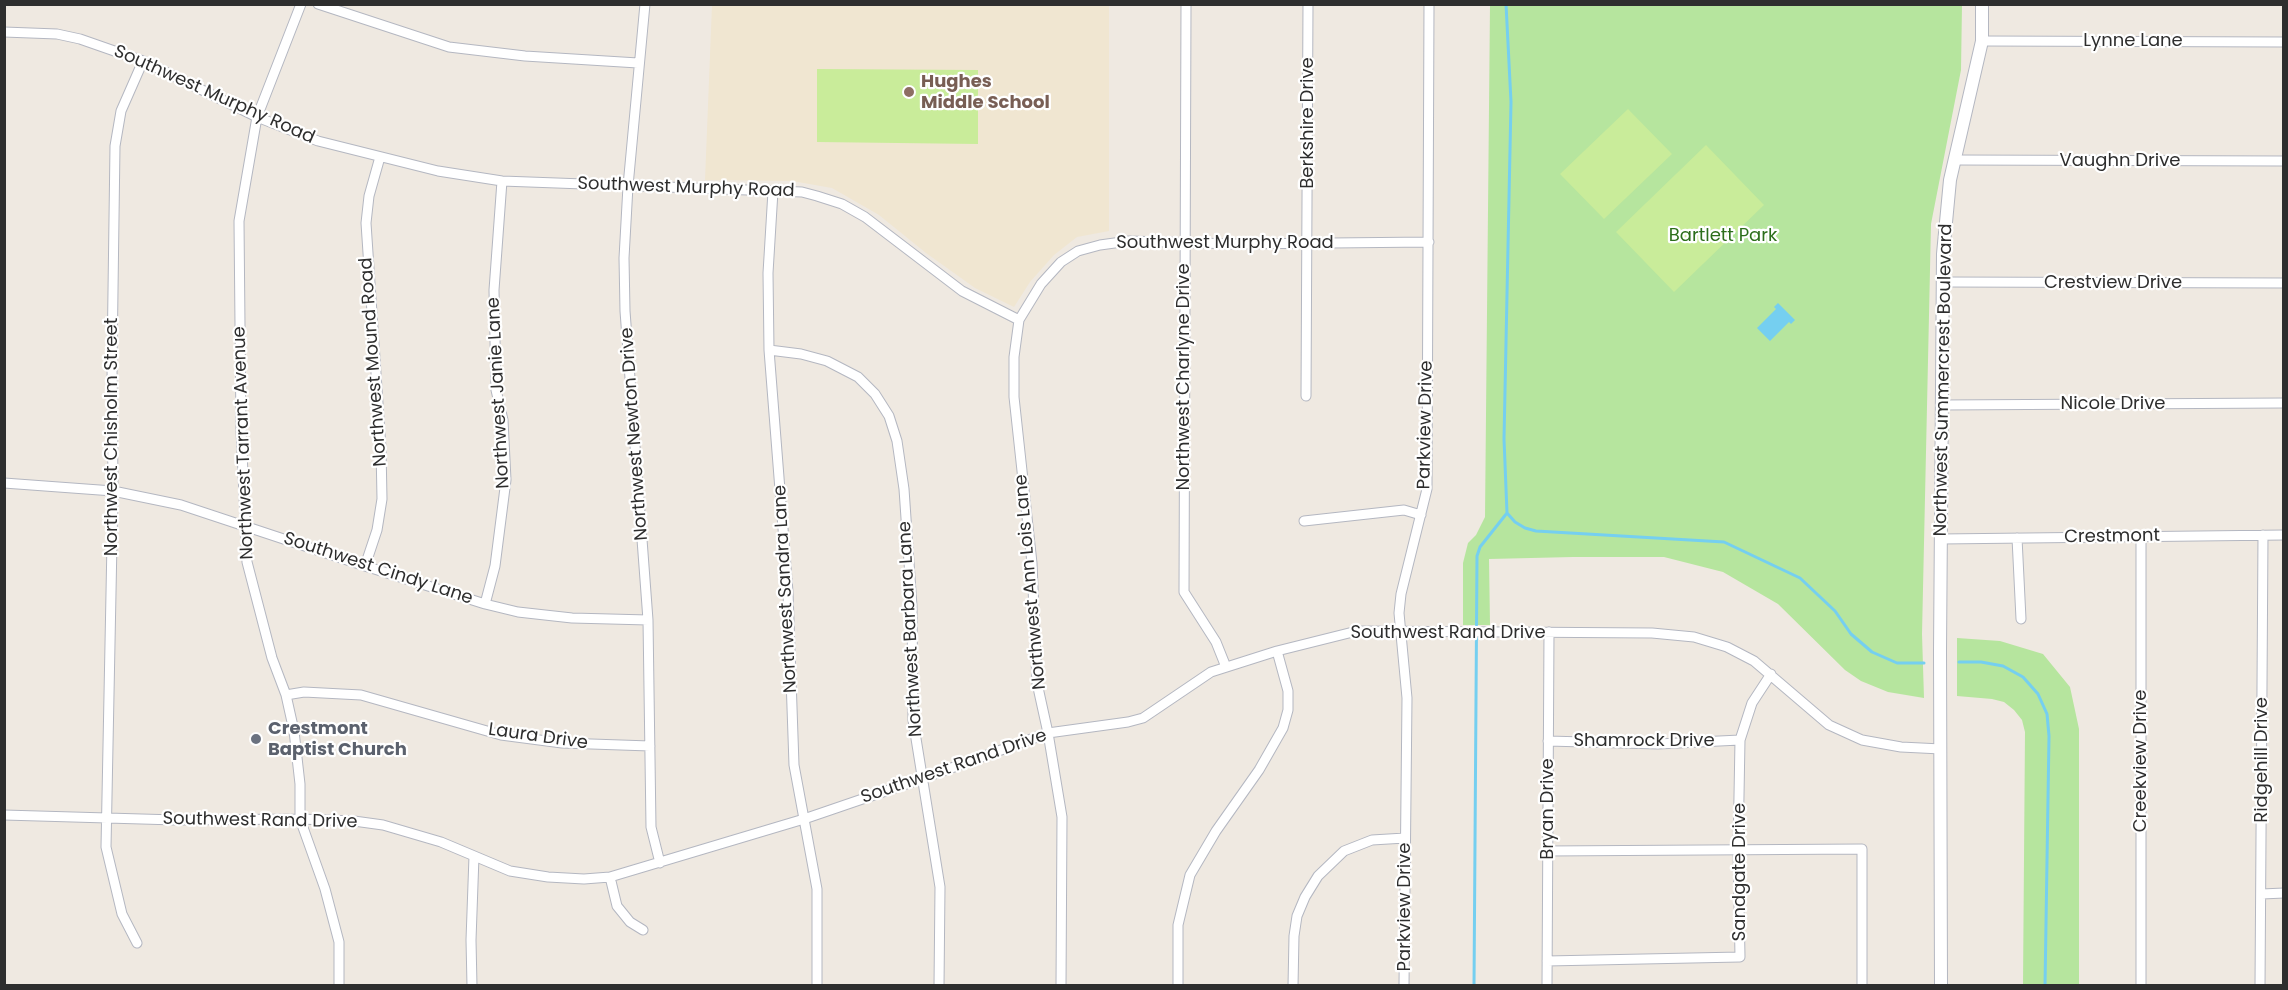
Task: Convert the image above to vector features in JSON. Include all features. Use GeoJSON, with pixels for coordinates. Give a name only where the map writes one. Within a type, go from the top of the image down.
{"type":"FeatureCollection","features":[{"type":"Feature","properties":{"kind":"street","name":"Northwest Tarrant Avenue"},"geometry":{"type":"LineString","coordinates":[[301,4],[258,117],[239,221],[241,419],[245,525],[247,562],[256,600],[272,658],[286,695],[294,731],[300,784],[300,819],[326,889],[339,942],[339,986]]}},
{"type":"Feature","properties":{"kind":"street"},"geometry":{"type":"LineString","coordinates":[[318,4],[449,47],[525,56],[638,63]]}},
{"type":"Feature","properties":{"kind":"street","name":"Northwest Newton Drive"},"geometry":{"type":"LineString","coordinates":[[645,4],[638,63],[624,258],[648,620],[651,827],[660,863]]}},
{"type":"Feature","properties":{"kind":"street","name":"Northwest Charlyne Drive"},"geometry":{"type":"LineString","coordinates":[[1186,4],[1184,592],[1216,642],[1226,667]]}},
{"type":"Feature","properties":{"kind":"street","name":"Berkshire Drive"},"geometry":{"type":"LineString","coordinates":[[1306,396],[1308,4]]}},
{"type":"Feature","properties":{"kind":"street","name":"Parkview Drive"},"geometry":{"type":"LineString","coordinates":[[1404,986],[1407,698],[1399,613],[1401,594],[1421,515],[1427,477],[1429,4]]}},
{"type":"Feature","properties":{"kind":"street","name":"Northwest Summercrest Boulevard"},"geometry":{"type":"LineString","coordinates":[[1941,749],[1943,282],[1950,180],[1982,41],[1982,4]]}},
{"type":"Feature","properties":{"kind":"street","name":"Southwest Murphy Road"},"geometry":{"type":"LineString","coordinates":[[4,32],[57,34],[80,39],[142,61],[258,117],[318,141],[438,171],[502,181],[802,192],[842,204],[865,216],[962,291],[1019,320],[1041,284],[1060,262],[1078,251],[1100,245],[1129,241],[1233,244],[1429,242]]}},
{"type":"Feature","properties":{"kind":"street","name":"Lynne Lane"},"geometry":{"type":"LineString","coordinates":[[1982,41],[2283,42]]}},
{"type":"Feature","properties":{"kind":"street","name":"Northwest Chisholm Street"},"geometry":{"type":"LineString","coordinates":[[137,943],[122,914],[106,848],[115,146],[121,111],[142,61]]}},
{"type":"Feature","properties":{"kind":"street","name":"Northwest Mound Road"},"geometry":{"type":"LineString","coordinates":[[365,566],[377,530],[382,500],[381,448],[366,222],[369,195],[380,157]]}},
{"type":"Feature","properties":{"kind":"street","name":"Vaughn Drive"},"geometry":{"type":"LineString","coordinates":[[1956,160],[2283,161]]}},
{"type":"Feature","properties":{"kind":"street","name":"Northwest Janie Lane"},"geometry":{"type":"LineString","coordinates":[[485,604],[495,566],[506,480],[503,420],[496,390],[494,290],[502,181]]}},
{"type":"Feature","properties":{"kind":"street","name":"Northwest Sandra Lane"},"geometry":{"type":"LineString","coordinates":[[773,190],[768,273],[769,350],[788,592],[794,765],[817,889],[816,986]]}},
{"type":"Feature","properties":{"kind":"street","name":"Crestview Drive"},"geometry":{"type":"LineString","coordinates":[[1943,282],[2283,283]]}},
{"type":"Feature","properties":{"kind":"street","name":"Northwest Ann Lois Lane"},"geometry":{"type":"LineString","coordinates":[[1019,320],[1014,357],[1014,396],[1032,563],[1037,683],[1062,817],[1061,986]]}},
{"type":"Feature","properties":{"kind":"street","name":"Northwest Barbara Lane"},"geometry":{"type":"LineString","coordinates":[[769,350],[801,354],[827,361],[858,377],[875,394],[889,416],[897,441],[904,489],[912,606],[913,720],[940,887],[939,986]]}},
{"type":"Feature","properties":{"kind":"street","name":"Nicole Drive"},"geometry":{"type":"LineString","coordinates":[[1942,405],[2283,403]]}},
{"type":"Feature","properties":{"kind":"street","name":"Southwest Cindy Lane"},"geometry":{"type":"LineString","coordinates":[[4,483],[112,491],[181,505],[365,566],[485,604],[518,612],[572,618],[648,620]]}},
{"type":"Feature","properties":{"kind":"street"},"geometry":{"type":"LineString","coordinates":[[1304,521],[1404,510],[1421,515]]}},
{"type":"Feature","properties":{"kind":"street","name":"Ridgehill Drive"},"geometry":{"type":"LineString","coordinates":[[2260,986],[2263,535]]}},
{"type":"Feature","properties":{"kind":"street","name":"Crestmont"},"geometry":{"type":"LineString","coordinates":[[1941,539],[2283,535]]}},
{"type":"Feature","properties":{"kind":"street","name":"Creekview Drive"},"geometry":{"type":"LineString","coordinates":[[2141,537],[2141,986]]}},
{"type":"Feature","properties":{"kind":"street"},"geometry":{"type":"LineString","coordinates":[[2017,538],[2021,619]]}},
{"type":"Feature","properties":{"kind":"street","name":"Southwest Rand Drive"},"geometry":{"type":"LineString","coordinates":[[4,815],[354,821],[383,825],[441,842],[510,871],[584,879],[610,877],[804,819],[1048,733],[1143,718],[1198,680],[1226,667],[1277,651],[1357,631],[1652,633],[1694,637],[1727,647],[1754,661],[1829,725],[1862,740],[1901,747],[1941,749]]}},
{"type":"Feature","properties":{"kind":"street","name":"Bryan Drive"},"geometry":{"type":"LineString","coordinates":[[1547,986],[1550,632]]}},
{"type":"Feature","properties":{"kind":"street"},"geometry":{"type":"LineString","coordinates":[[1178,986],[1178,925],[1190,875],[1201,853],[1259,770],[1283,728],[1288,710],[1288,691],[1277,651]]}},
{"type":"Feature","properties":{"kind":"street","name":"Sandgate Drive"},"geometry":{"type":"LineString","coordinates":[[1547,961],[1740,957],[1738,851],[1740,740],[1752,703],[1771,674]]}},
{"type":"Feature","properties":{"kind":"street","name":"Laura Drive"},"geometry":{"type":"LineString","coordinates":[[286,695],[304,692],[361,695],[501,735],[562,742],[650,746]]}},
{"type":"Feature","properties":{"kind":"street","name":"Shamrock Drive"},"geometry":{"type":"LineString","coordinates":[[1548,741],[1658,744],[1740,740]]}},
{"type":"Feature","properties":{"kind":"street"},"geometry":{"type":"LineString","coordinates":[[1941,749],[1941,986]]}},
{"type":"Feature","properties":{"kind":"street"},"geometry":{"type":"LineString","coordinates":[[1293,986],[1294,936],[1297,916],[1318,876],[1344,850],[1372,840],[1405,838]]}},
{"type":"Feature","properties":{"kind":"street"},"geometry":{"type":"LineString","coordinates":[[1547,851],[1862,849],[1862,986]]}},
{"type":"Feature","properties":{"kind":"street"},"geometry":{"type":"LineString","coordinates":[[472,986],[474,856]]}},
{"type":"Feature","properties":{"kind":"street"},"geometry":{"type":"LineString","coordinates":[[610,877],[617,906],[630,922],[643,930]]}},
{"type":"Feature","properties":{"kind":"street"},"geometry":{"type":"LineString","coordinates":[[2262,894],[2283,893]]}},
{"type":"Feature","properties":{"kind":"shaded area","name":"Hughes Middle School"},"geometry":{"type":"Polygon","coordinates":[[[712,5],[1109,5],[1109,231],[1077,237],[1054,255],[1030,282],[1014,307],[975,288],[879,215],[832,188],[792,181],[705,180],[712,5]]]}},
{"type":"Feature","properties":{"kind":"green space","name":"Bartlett Park"},"geometry":{"type":"Polygon","coordinates":[[[1490,5],[1962,5],[1961,70],[1931,224],[1922,634],[1924,698],[1888,692],[1861,681],[1845,670],[1778,604],[1723,572],[1664,557],[1489,559],[1490,625],[1463,625],[1463,563],[1468,543],[1476,535],[1485,517],[1490,5]]]}},
{"type":"Feature","properties":{"kind":"green space"},"geometry":{"type":"Polygon","coordinates":[[[817,69],[978,70],[978,144],[817,142],[817,69]]]}},
{"type":"Feature","properties":{"kind":"green space"},"geometry":{"type":"Polygon","coordinates":[[[1628,109],[1672,154],[1604,219],[1560,174],[1628,109]]]}},
{"type":"Feature","properties":{"kind":"green space"},"geometry":{"type":"Polygon","coordinates":[[[1706,145],[1764,205],[1674,292],[1616,232],[1706,145]]]}},
{"type":"Feature","properties":{"kind":"green space"},"geometry":{"type":"Polygon","coordinates":[[[1957,638],[2000,641],[2043,654],[2070,687],[2079,729],[2079,985],[2023,985],[2025,732],[2022,720],[2004,702],[1957,696],[1957,638]]]}},
{"type":"Feature","properties":{"kind":"water"},"geometry":{"type":"Polygon","coordinates":[[[1778,303],[1795,320],[1791,324],[1789,322],[1770,341],[1757,328],[1776,309],[1774,307],[1778,303]]]}},
{"type":"Feature","properties":{"kind":"waterway"},"geometry":{"type":"LineString","coordinates":[[1506,4],[1511,102],[1504,439],[1507,513],[1515,522],[1536,531],[1724,542],[1800,578],[1835,611],[1851,634],[1872,652],[1897,663],[1924,663]]}},
{"type":"Feature","properties":{"kind":"waterway"},"geometry":{"type":"LineString","coordinates":[[1474,986],[1477,556],[1480,547],[1507,513]]}},
{"type":"Feature","properties":{"kind":"waterway"},"geometry":{"type":"LineString","coordinates":[[1959,662],[1981,662],[2003,666],[2023,677],[2038,694],[2047,714],[2049,736],[2045,986]]}},
{"type":"Feature","properties":{"kind":"place","name":"Hughes Middle School"},"geometry":{"type":"Point","coordinates":[909,92]}},
{"type":"Feature","properties":{"kind":"place","name":"Crestmont Baptist Church"},"geometry":{"type":"Point","coordinates":[256,739]}}]}
